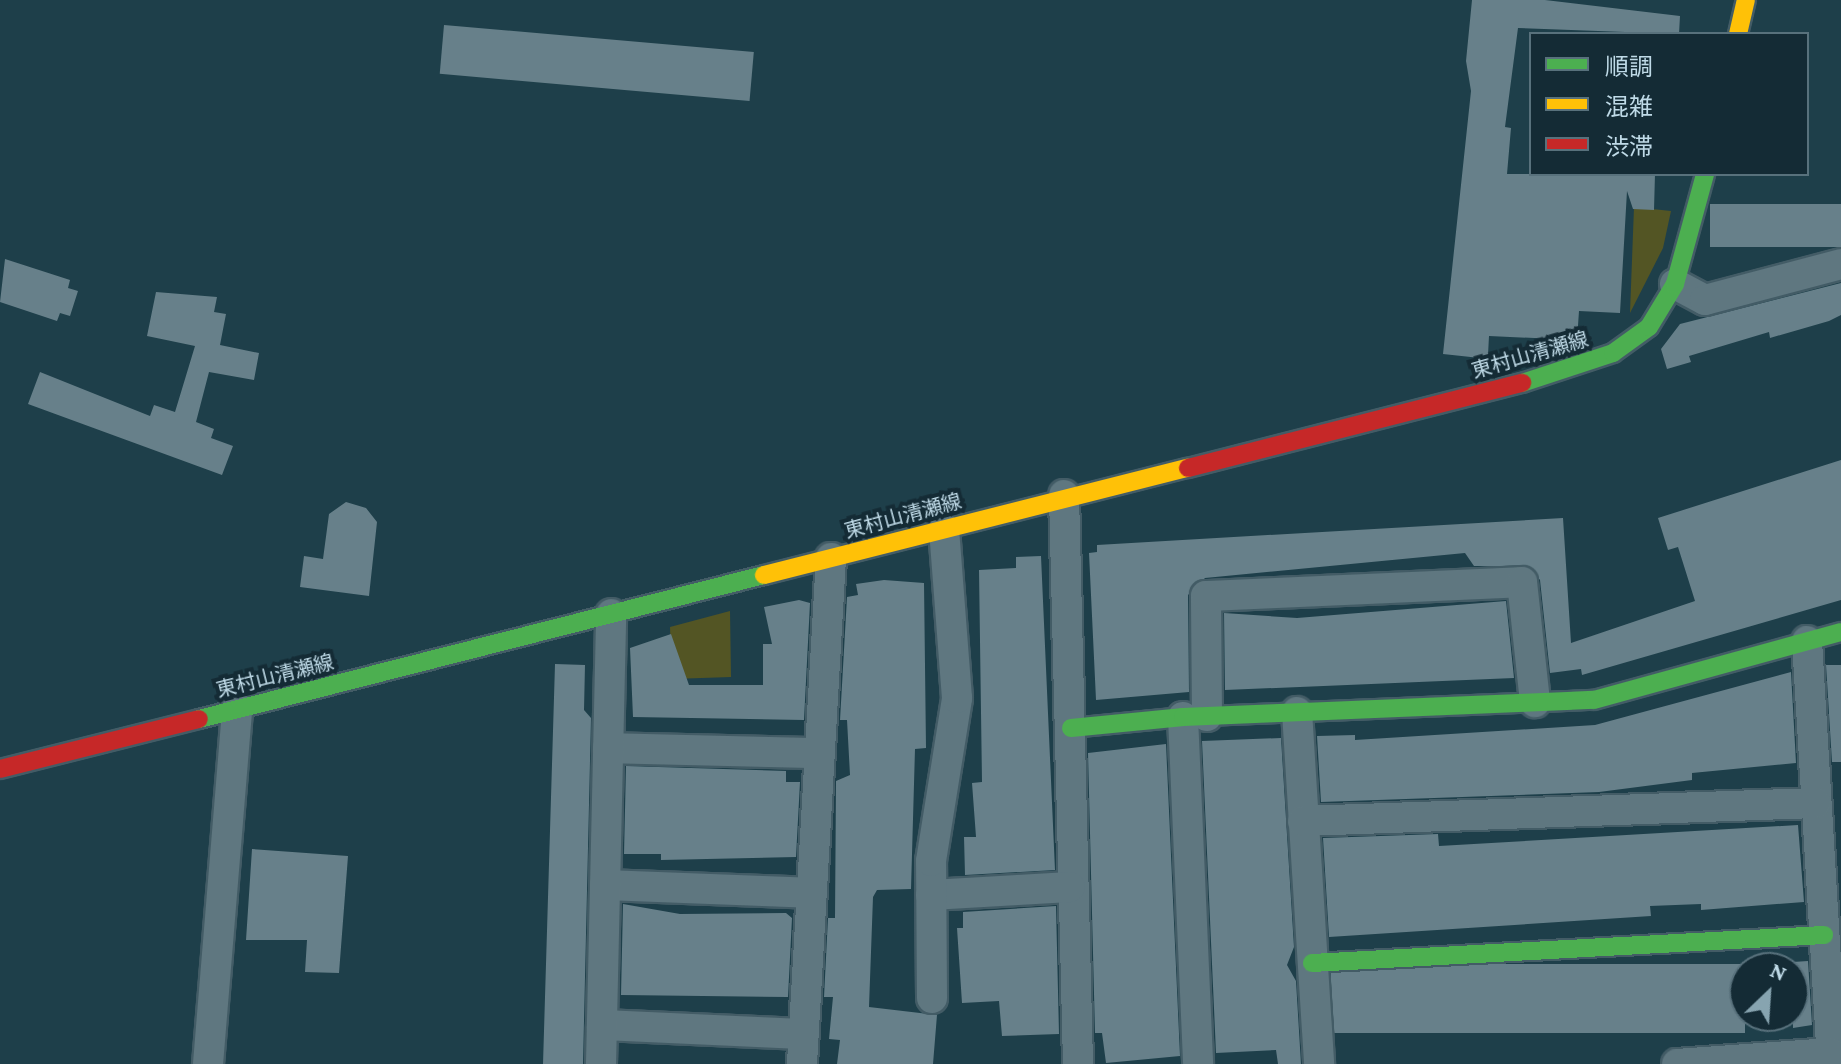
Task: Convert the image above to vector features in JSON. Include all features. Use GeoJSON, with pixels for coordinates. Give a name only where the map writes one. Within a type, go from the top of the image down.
{"type":"FeatureCollection","features":[{"type":"Feature","properties":{"kind":"main road"},"geometry":{"type":"LineString","coordinates":[[1738,32],[1746,0]]}},
{"type":"Feature","properties":{"kind":"main road","name":"東村山清瀬線"},"geometry":{"type":"LineString","coordinates":[[0,769],[831,558],[1064,495],[1561,373],[1613,353],[1649,327],[1675,284],[1704,176]]}},
{"type":"Feature","properties":{"kind":"main road"},"geometry":{"type":"LineString","coordinates":[[1071,728],[1195,716],[1594,700],[1841,632]]}},
{"type":"Feature","properties":{"kind":"main road"},"geometry":{"type":"LineString","coordinates":[[1312,963],[1824,935]]}},
{"type":"Feature","properties":{"kind":"street"},"geometry":{"type":"LineString","coordinates":[[1675,284],[1705,300],[1841,264]]}},
{"type":"Feature","properties":{"kind":"street"},"geometry":{"type":"LineString","coordinates":[[1064,495],[1071,728],[1070,887],[1078,1064]]}},
{"type":"Feature","properties":{"kind":"street"},"geometry":{"type":"LineString","coordinates":[[932,998],[931,895],[957,698],[944,528]]}},
{"type":"Feature","properties":{"kind":"street"},"geometry":{"type":"LineString","coordinates":[[802,1064],[816,753],[831,558]]}},
{"type":"Feature","properties":{"kind":"street"},"geometry":{"type":"LineString","coordinates":[[1198,1064],[1195,716],[1206,596],[1522,582],[1535,702]]}},
{"type":"Feature","properties":{"kind":"street"},"geometry":{"type":"LineString","coordinates":[[601,1064],[611,614]]}},
{"type":"Feature","properties":{"kind":"street"},"geometry":{"type":"LineString","coordinates":[[1677,1064],[1832,1058],[1807,641]]}},
{"type":"Feature","properties":{"kind":"street"},"geometry":{"type":"LineString","coordinates":[[208,1064],[237,708]]}},
{"type":"Feature","properties":{"kind":"street"},"geometry":{"type":"LineString","coordinates":[[1297,712],[1319,1064]]}},
{"type":"Feature","properties":{"kind":"street"},"geometry":{"type":"LineString","coordinates":[[608,748],[816,753]]}},
{"type":"Feature","properties":{"kind":"street"},"geometry":{"type":"LineString","coordinates":[[1303,821],[1816,803]]}},
{"type":"Feature","properties":{"kind":"street"},"geometry":{"type":"LineString","coordinates":[[605,885],[809,893]]}},
{"type":"Feature","properties":{"kind":"street"},"geometry":{"type":"LineString","coordinates":[[931,895],[1070,887]]}},
{"type":"Feature","properties":{"kind":"street"},"geometry":{"type":"LineString","coordinates":[[602,1025],[803,1034]]}},
{"type":"Feature","properties":{"kind":"green space"},"geometry":{"type":"Polygon","coordinates":[[[1634,207],[1671,211],[1663,248],[1630,313],[1634,207]]]}},
{"type":"Feature","properties":{"kind":"green space"},"geometry":{"type":"Polygon","coordinates":[[[730,611],[731,677],[672,679],[670,627],[730,611]]]}},
{"type":"Feature","properties":{"kind":"building"},"geometry":{"type":"Polygon","coordinates":[[[1472,0],[1545,0],[1680,16],[1679,32],[1518,28],[1505,127],[1511,128],[1507,174],[1655,176],[1654,210],[1633,209],[1627,191],[1620,313],[1579,311],[1577,340],[1489,336],[1488,355],[1480,358],[1443,354],[1471,91],[1466,61],[1472,0]]]}},
{"type":"Feature","properties":{"kind":"building"},"geometry":{"type":"Polygon","coordinates":[[[444,25],[754,52],[750,101],[440,74],[444,25]]]}},
{"type":"Feature","properties":{"kind":"building"},"geometry":{"type":"Polygon","coordinates":[[[1710,204],[1841,204],[1841,247],[1710,247],[1710,204]]]}},
{"type":"Feature","properties":{"kind":"building"},"geometry":{"type":"Polygon","coordinates":[[[5,259],[70,280],[68,288],[78,291],[70,316],[60,313],[57,321],[0,302],[5,259]]]}},
{"type":"Feature","properties":{"kind":"building"},"geometry":{"type":"Polygon","coordinates":[[[1841,283],[1841,315],[1829,321],[1770,338],[1769,332],[1689,356],[1691,362],[1667,369],[1661,349],[1680,324],[1841,283]]]}},
{"type":"Feature","properties":{"kind":"building"},"geometry":{"type":"Polygon","coordinates":[[[156,292],[217,297],[214,312],[226,314],[220,345],[259,353],[254,380],[209,372],[196,422],[214,429],[211,438],[233,446],[222,475],[28,404],[40,372],[150,416],[154,405],[175,412],[195,346],[147,336],[156,292]]]}},
{"type":"Feature","properties":{"kind":"building"},"geometry":{"type":"Polygon","coordinates":[[[1841,460],[1841,600],[1582,675],[1581,669],[1550,673],[1540,580],[1529,566],[1474,566],[1465,553],[1205,578],[1188,595],[1189,692],[1096,700],[1089,553],[1097,552],[1097,545],[1563,518],[1571,643],[1695,601],[1678,547],[1668,550],[1658,518],[1841,460]]]}},
{"type":"Feature","properties":{"kind":"building"},"geometry":{"type":"Polygon","coordinates":[[[346,502],[366,508],[377,522],[369,596],[300,587],[304,556],[323,559],[329,514],[346,502]]]}},
{"type":"Feature","properties":{"kind":"building"},"geometry":{"type":"Polygon","coordinates":[[[1041,556],[1055,870],[965,875],[964,837],[976,837],[972,783],[982,782],[979,570],[1016,568],[1016,557],[1041,556]]]}},
{"type":"Feature","properties":{"kind":"building"},"geometry":{"type":"Polygon","coordinates":[[[884,580],[924,583],[926,748],[915,749],[911,889],[877,890],[873,897],[869,1007],[937,1015],[933,1064],[837,1064],[840,1040],[829,1039],[833,997],[824,997],[828,918],[835,918],[836,781],[850,775],[847,720],[840,720],[847,597],[858,595],[856,584],[884,580]]]}},
{"type":"Feature","properties":{"kind":"building"},"geometry":{"type":"Polygon","coordinates":[[[799,600],[810,603],[804,720],[633,717],[630,648],[671,634],[689,685],[763,685],[763,644],[772,644],[764,607],[799,600]]]}},
{"type":"Feature","properties":{"kind":"building"},"geometry":{"type":"Polygon","coordinates":[[[1506,601],[1514,678],[1225,690],[1224,613],[1297,618],[1506,601]]]}},
{"type":"Feature","properties":{"kind":"building"},"geometry":{"type":"Polygon","coordinates":[[[555,664],[585,665],[584,710],[591,718],[583,1064],[543,1064],[555,664]]]}},
{"type":"Feature","properties":{"kind":"building"},"geometry":{"type":"Polygon","coordinates":[[[1826,665],[1841,665],[1841,762],[1832,762],[1826,665]]]}},
{"type":"Feature","properties":{"kind":"building"},"geometry":{"type":"Polygon","coordinates":[[[1791,672],[1796,763],[1692,773],[1692,780],[1599,792],[1321,802],[1317,736],[1355,735],[1355,740],[1595,725],[1791,672]]]}},
{"type":"Feature","properties":{"kind":"building"},"geometry":{"type":"Polygon","coordinates":[[[1281,738],[1294,947],[1287,965],[1296,981],[1301,1064],[1278,1064],[1276,1050],[1216,1053],[1202,741],[1281,738]]]}},
{"type":"Feature","properties":{"kind":"building"},"geometry":{"type":"Polygon","coordinates":[[[1166,744],[1180,1056],[1106,1063],[1102,1033],[1095,1033],[1088,753],[1166,744]]]}},
{"type":"Feature","properties":{"kind":"building"},"geometry":{"type":"Polygon","coordinates":[[[626,766],[786,771],[786,782],[800,782],[796,857],[661,860],[661,854],[624,854],[626,766]]]}},
{"type":"Feature","properties":{"kind":"building"},"geometry":{"type":"Polygon","coordinates":[[[1798,825],[1804,902],[1701,910],[1701,904],[1650,906],[1651,916],[1329,937],[1323,838],[1438,834],[1439,846],[1798,825]]]}},
{"type":"Feature","properties":{"kind":"building"},"geometry":{"type":"Polygon","coordinates":[[[252,849],[348,856],[339,973],[305,972],[307,940],[246,940],[252,849]]]}},
{"type":"Feature","properties":{"kind":"building"},"geometry":{"type":"Polygon","coordinates":[[[623,904],[680,914],[786,913],[792,918],[788,997],[621,995],[623,904]]]}},
{"type":"Feature","properties":{"kind":"building"},"geometry":{"type":"Polygon","coordinates":[[[1056,906],[1059,1034],[1002,1036],[999,1001],[962,1003],[957,928],[963,928],[963,912],[1056,906]]]}},
{"type":"Feature","properties":{"kind":"building"},"geometry":{"type":"Polygon","coordinates":[[[1331,964],[1729,964],[1729,1032],[1745,1033],[1331,1033],[1331,964]]]}},
{"type":"Feature","properties":{"kind":"building"},"geometry":{"type":"Polygon","coordinates":[[[1809,977],[1812,1025],[1809,1025],[1809,977]]]}},
{"type":"Feature","properties":{"kind":"traffic: fast"},"geometry":{"type":"LineString","coordinates":[[1522,383],[1613,353],[1649,327],[1675,284],[1704,176]]}},
{"type":"Feature","properties":{"kind":"traffic: fast"},"geometry":{"type":"LineString","coordinates":[[199,719],[764,575]]}},
{"type":"Feature","properties":{"kind":"traffic: fast"},"geometry":{"type":"LineString","coordinates":[[1071,728],[1183,717],[1594,700],[1841,632]]}},
{"type":"Feature","properties":{"kind":"traffic: fast"},"geometry":{"type":"LineString","coordinates":[[1312,963],[1824,935]]}},
{"type":"Feature","properties":{"kind":"traffic: slow"},"geometry":{"type":"LineString","coordinates":[[1738,32],[1746,0]]}},
{"type":"Feature","properties":{"kind":"traffic: slow"},"geometry":{"type":"LineString","coordinates":[[764,575],[1188,468]]}},
{"type":"Feature","properties":{"kind":"traffic: jam"},"geometry":{"type":"LineString","coordinates":[[1188,468],[1522,383]]}},
{"type":"Feature","properties":{"kind":"traffic: jam"},"geometry":{"type":"LineString","coordinates":[[0,769],[199,719]]}}]}
